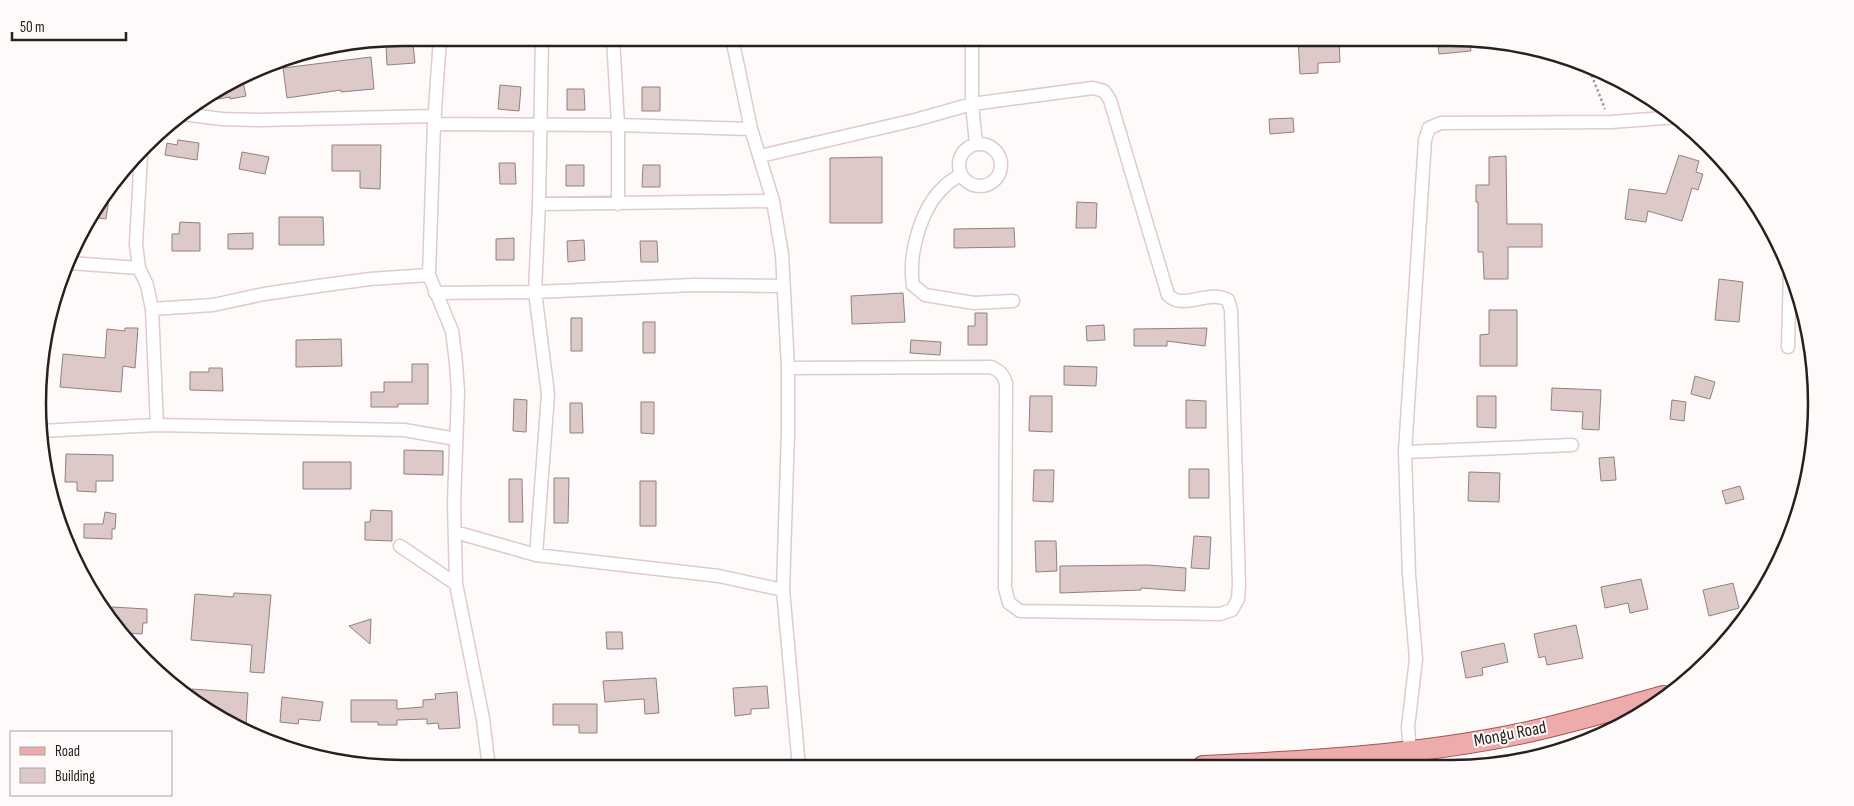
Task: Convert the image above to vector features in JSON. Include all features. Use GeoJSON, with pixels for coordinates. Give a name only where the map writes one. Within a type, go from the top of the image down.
{"type":"FeatureCollection","features":[{"type":"Feature","properties":{"kind":"main road","name":"Mongu Road"},"geometry":{"type":"LineString","coordinates":[[1312,760],[1410,752],[1528,732],[1649,700]]}},
{"type":"Feature","properties":{"kind":"street"},"geometry":{"type":"LineString","coordinates":[[440,46],[430,275],[435,293],[452,331],[456,363],[458,392],[455,532],[456,584],[483,719],[488,760]]}},
{"type":"Feature","properties":{"kind":"street"},"geometry":{"type":"LineString","coordinates":[[536,555],[548,394],[535,292],[539,204],[542,46]]}},
{"type":"Feature","properties":{"kind":"street"},"geometry":{"type":"LineString","coordinates":[[614,46],[618,125],[618,204]]}},
{"type":"Feature","properties":{"kind":"street"},"geometry":{"type":"LineString","coordinates":[[734,46],[751,129],[773,201],[782,254],[788,368],[783,590],[798,760]]}},
{"type":"Feature","properties":{"kind":"street"},"geometry":{"type":"LineString","coordinates":[[972,46],[972,104],[976,144]]}},
{"type":"Feature","properties":{"kind":"street"},"geometry":{"type":"LineString","coordinates":[[760,156],[915,120],[972,104],[1093,88],[1104,91],[1110,100],[1168,295],[1173,300],[1181,301],[1220,296],[1228,300],[1231,310],[1238,599],[1232,610],[1220,614],[1020,611],[1009,603],[1005,588],[1006,383],[1004,376],[999,370],[991,367],[788,368]]}},
{"type":"Feature","properties":{"kind":"street"},"geometry":{"type":"LineString","coordinates":[[192,115],[222,119],[260,120],[435,120],[540,125],[751,129]]}},
{"type":"Feature","properties":{"kind":"street"},"geometry":{"type":"LineString","coordinates":[[1410,752],[1408,727],[1416,659],[1408,574],[1405,452],[1425,140],[1429,128],[1441,123],[1611,122],[1665,118]]}},
{"type":"Feature","properties":{"kind":"street"},"geometry":{"type":"LineString","coordinates":[[976,144],[985,144],[993,148],[999,154],[1002,162],[997,178],[990,184],[982,186],[966,181],[961,174],[959,164],[962,155],[968,148],[976,144]]}},
{"type":"Feature","properties":{"kind":"street"},"geometry":{"type":"LineString","coordinates":[[140,162],[136,235],[139,268],[147,284],[152,309],[157,425]]}},
{"type":"Feature","properties":{"kind":"street"},"geometry":{"type":"LineString","coordinates":[[961,174],[944,187],[930,205],[913,251],[911,270],[913,284],[925,295],[974,303],[1013,302]]}},
{"type":"Feature","properties":{"kind":"street"},"geometry":{"type":"LineString","coordinates":[[539,204],[773,201]]}},
{"type":"Feature","properties":{"kind":"street"},"geometry":{"type":"LineString","coordinates":[[74,264],[139,268]]}},
{"type":"Feature","properties":{"kind":"street"},"geometry":{"type":"LineString","coordinates":[[152,309],[213,305],[264,294],[318,286],[370,279],[430,275]]}},
{"type":"Feature","properties":{"kind":"street"},"geometry":{"type":"LineString","coordinates":[[435,293],[535,292],[694,284],[783,286]]}},
{"type":"Feature","properties":{"kind":"street"},"geometry":{"type":"LineString","coordinates":[[1788,347],[1789,290]]}},
{"type":"Feature","properties":{"kind":"street"},"geometry":{"type":"LineString","coordinates":[[47,431],[157,425],[404,430],[456,439]]}},
{"type":"Feature","properties":{"kind":"street"},"geometry":{"type":"LineString","coordinates":[[1405,452],[1572,445]]}},
{"type":"Feature","properties":{"kind":"street"},"geometry":{"type":"LineString","coordinates":[[455,532],[536,555],[719,576],[783,590]]}},
{"type":"Feature","properties":{"kind":"street"},"geometry":{"type":"LineString","coordinates":[[400,546],[456,584]]}},
{"type":"Feature","properties":{"kind":"path"},"geometry":{"type":"LineString","coordinates":[[1592,75],[1611,122]]}},
{"type":"Feature","properties":{"kind":"building"},"geometry":{"type":"Polygon","coordinates":[[[413,46],[415,63],[387,65],[386,47],[413,46]]]}},
{"type":"Feature","properties":{"kind":"building"},"geometry":{"type":"Polygon","coordinates":[[[1298,46],[1339,46],[1340,62],[1318,63],[1318,73],[1300,74],[1298,46]]]}},
{"type":"Feature","properties":{"kind":"building"},"geometry":{"type":"Polygon","coordinates":[[[1438,46],[1471,47],[1471,51],[1439,54],[1438,46]]]}},
{"type":"Feature","properties":{"kind":"building"},"geometry":{"type":"Polygon","coordinates":[[[371,57],[374,89],[341,92],[341,90],[287,98],[283,68],[371,57]]]}},
{"type":"Feature","properties":{"kind":"building"},"geometry":{"type":"Polygon","coordinates":[[[243,84],[246,96],[230,99],[230,97],[216,99],[243,84]]]}},
{"type":"Feature","properties":{"kind":"building"},"geometry":{"type":"Polygon","coordinates":[[[500,85],[521,87],[519,111],[498,109],[500,85]]]}},
{"type":"Feature","properties":{"kind":"building"},"geometry":{"type":"Polygon","coordinates":[[[642,87],[660,87],[660,111],[642,111],[642,87]]]}},
{"type":"Feature","properties":{"kind":"building"},"geometry":{"type":"Polygon","coordinates":[[[567,89],[584,89],[585,110],[567,110],[567,89]]]}},
{"type":"Feature","properties":{"kind":"building"},"geometry":{"type":"Polygon","coordinates":[[[1293,118],[1294,132],[1270,134],[1269,119],[1293,118]]]}},
{"type":"Feature","properties":{"kind":"building"},"geometry":{"type":"Polygon","coordinates":[[[178,140],[199,143],[197,160],[165,155],[167,143],[177,145],[178,140]]]}},
{"type":"Feature","properties":{"kind":"building"},"geometry":{"type":"Polygon","coordinates":[[[332,145],[381,145],[380,189],[360,188],[360,171],[332,171],[332,145]]]}},
{"type":"Feature","properties":{"kind":"building"},"geometry":{"type":"Polygon","coordinates":[[[242,152],[269,157],[265,174],[239,169],[242,152]]]}},
{"type":"Feature","properties":{"kind":"building"},"geometry":{"type":"Polygon","coordinates":[[[1679,155],[1699,161],[1696,172],[1703,174],[1698,190],[1692,188],[1682,221],[1648,211],[1646,222],[1625,219],[1629,189],[1666,194],[1679,155]]]}},
{"type":"Feature","properties":{"kind":"building"},"geometry":{"type":"Polygon","coordinates":[[[1506,156],[1507,224],[1542,224],[1542,247],[1508,247],[1508,279],[1484,279],[1483,252],[1478,252],[1476,185],[1489,185],[1489,157],[1506,156]]]}},
{"type":"Feature","properties":{"kind":"building"},"geometry":{"type":"Polygon","coordinates":[[[882,157],[882,223],[830,223],[830,158],[882,157]]]}},
{"type":"Feature","properties":{"kind":"building"},"geometry":{"type":"Polygon","coordinates":[[[499,163],[515,163],[516,184],[500,184],[499,163]]]}},
{"type":"Feature","properties":{"kind":"building"},"geometry":{"type":"Polygon","coordinates":[[[566,165],[584,165],[584,186],[566,186],[566,165]]]}},
{"type":"Feature","properties":{"kind":"building"},"geometry":{"type":"Polygon","coordinates":[[[643,165],[660,165],[660,187],[642,187],[643,165]]]}},
{"type":"Feature","properties":{"kind":"building"},"geometry":{"type":"Polygon","coordinates":[[[108,202],[106,219],[98,218],[108,202]]]}},
{"type":"Feature","properties":{"kind":"building"},"geometry":{"type":"Polygon","coordinates":[[[1077,202],[1097,203],[1096,228],[1076,228],[1077,202]]]}},
{"type":"Feature","properties":{"kind":"building"},"geometry":{"type":"Polygon","coordinates":[[[279,217],[323,217],[324,245],[279,245],[279,217]]]}},
{"type":"Feature","properties":{"kind":"building"},"geometry":{"type":"Polygon","coordinates":[[[180,222],[200,223],[200,251],[172,251],[172,234],[179,234],[180,222]]]}},
{"type":"Feature","properties":{"kind":"building"},"geometry":{"type":"Polygon","coordinates":[[[1014,228],[1015,247],[954,248],[954,229],[1014,228]]]}},
{"type":"Feature","properties":{"kind":"building"},"geometry":{"type":"Polygon","coordinates":[[[253,233],[253,249],[228,249],[228,234],[253,233]]]}},
{"type":"Feature","properties":{"kind":"building"},"geometry":{"type":"Polygon","coordinates":[[[514,238],[514,260],[496,260],[496,239],[514,238]]]}},
{"type":"Feature","properties":{"kind":"building"},"geometry":{"type":"Polygon","coordinates":[[[584,240],[585,260],[568,262],[567,241],[584,240]]]}},
{"type":"Feature","properties":{"kind":"building"},"geometry":{"type":"Polygon","coordinates":[[[640,241],[657,241],[658,262],[641,262],[640,241]]]}},
{"type":"Feature","properties":{"kind":"building"},"geometry":{"type":"Polygon","coordinates":[[[1719,279],[1743,282],[1739,322],[1715,320],[1719,279]]]}},
{"type":"Feature","properties":{"kind":"building"},"geometry":{"type":"Polygon","coordinates":[[[903,293],[905,322],[852,324],[851,296],[903,293]]]}},
{"type":"Feature","properties":{"kind":"building"},"geometry":{"type":"Polygon","coordinates":[[[1489,310],[1517,310],[1517,366],[1480,366],[1480,335],[1489,334],[1489,310]]]}},
{"type":"Feature","properties":{"kind":"building"},"geometry":{"type":"Polygon","coordinates":[[[975,313],[987,313],[987,345],[968,345],[968,326],[975,326],[975,313]]]}},
{"type":"Feature","properties":{"kind":"building"},"geometry":{"type":"Polygon","coordinates":[[[571,318],[582,318],[582,351],[571,351],[571,318]]]}},
{"type":"Feature","properties":{"kind":"building"},"geometry":{"type":"Polygon","coordinates":[[[643,322],[655,322],[655,353],[643,353],[643,322]]]}},
{"type":"Feature","properties":{"kind":"building"},"geometry":{"type":"Polygon","coordinates":[[[1104,325],[1105,340],[1087,341],[1086,326],[1104,325]]]}},
{"type":"Feature","properties":{"kind":"building"},"geometry":{"type":"Polygon","coordinates":[[[125,328],[138,328],[135,368],[123,366],[121,392],[60,387],[63,354],[105,358],[107,329],[125,331],[125,328]]]}},
{"type":"Feature","properties":{"kind":"building"},"geometry":{"type":"Polygon","coordinates":[[[1207,328],[1205,346],[1167,341],[1167,346],[1134,346],[1134,329],[1207,328]]]}},
{"type":"Feature","properties":{"kind":"building"},"geometry":{"type":"Polygon","coordinates":[[[341,339],[342,366],[296,367],[296,340],[341,339]]]}},
{"type":"Feature","properties":{"kind":"building"},"geometry":{"type":"Polygon","coordinates":[[[911,340],[941,342],[940,355],[910,353],[911,340]]]}},
{"type":"Feature","properties":{"kind":"building"},"geometry":{"type":"Polygon","coordinates":[[[412,364],[428,364],[428,404],[398,404],[398,407],[371,407],[371,392],[384,392],[384,382],[412,382],[412,364]]]}},
{"type":"Feature","properties":{"kind":"building"},"geometry":{"type":"Polygon","coordinates":[[[1064,366],[1097,367],[1096,386],[1064,385],[1064,366]]]}},
{"type":"Feature","properties":{"kind":"building"},"geometry":{"type":"Polygon","coordinates":[[[209,368],[222,368],[223,391],[190,390],[190,372],[209,372],[209,368]]]}},
{"type":"Feature","properties":{"kind":"building"},"geometry":{"type":"Polygon","coordinates":[[[1695,376],[1715,382],[1710,399],[1691,394],[1695,376]]]}},
{"type":"Feature","properties":{"kind":"building"},"geometry":{"type":"Polygon","coordinates":[[[1552,388],[1601,390],[1599,430],[1582,429],[1583,412],[1551,410],[1552,388]]]}},
{"type":"Feature","properties":{"kind":"building"},"geometry":{"type":"Polygon","coordinates":[[[1030,396],[1052,396],[1052,432],[1029,431],[1030,396]]]}},
{"type":"Feature","properties":{"kind":"building"},"geometry":{"type":"Polygon","coordinates":[[[1477,396],[1496,396],[1496,428],[1477,427],[1477,396]]]}},
{"type":"Feature","properties":{"kind":"building"},"geometry":{"type":"Polygon","coordinates":[[[514,399],[527,400],[526,432],[513,431],[514,399]]]}},
{"type":"Feature","properties":{"kind":"building"},"geometry":{"type":"Polygon","coordinates":[[[1186,400],[1206,401],[1206,428],[1186,428],[1186,400]]]}},
{"type":"Feature","properties":{"kind":"building"},"geometry":{"type":"Polygon","coordinates":[[[1672,400],[1686,402],[1684,421],[1670,419],[1672,400]]]}},
{"type":"Feature","properties":{"kind":"building"},"geometry":{"type":"Polygon","coordinates":[[[641,402],[654,402],[654,434],[641,433],[641,402]]]}},
{"type":"Feature","properties":{"kind":"building"},"geometry":{"type":"Polygon","coordinates":[[[570,403],[582,403],[583,433],[570,433],[570,403]]]}},
{"type":"Feature","properties":{"kind":"building"},"geometry":{"type":"Polygon","coordinates":[[[404,450],[443,451],[443,475],[404,474],[404,450]]]}},
{"type":"Feature","properties":{"kind":"building"},"geometry":{"type":"Polygon","coordinates":[[[66,454],[113,455],[113,481],[96,481],[96,492],[77,491],[77,482],[65,482],[66,454]]]}},
{"type":"Feature","properties":{"kind":"building"},"geometry":{"type":"Polygon","coordinates":[[[1614,457],[1616,480],[1601,481],[1599,458],[1614,457]]]}},
{"type":"Feature","properties":{"kind":"building"},"geometry":{"type":"Polygon","coordinates":[[[303,462],[351,462],[351,489],[303,489],[303,462]]]}},
{"type":"Feature","properties":{"kind":"building"},"geometry":{"type":"Polygon","coordinates":[[[1189,469],[1209,469],[1209,498],[1189,498],[1189,469]]]}},
{"type":"Feature","properties":{"kind":"building"},"geometry":{"type":"Polygon","coordinates":[[[1034,470],[1054,470],[1053,502],[1033,501],[1034,470]]]}},
{"type":"Feature","properties":{"kind":"building"},"geometry":{"type":"Polygon","coordinates":[[[1469,472],[1500,473],[1499,502],[1468,501],[1469,472]]]}},
{"type":"Feature","properties":{"kind":"building"},"geometry":{"type":"Polygon","coordinates":[[[554,478],[569,478],[568,523],[554,523],[554,478]]]}},
{"type":"Feature","properties":{"kind":"building"},"geometry":{"type":"Polygon","coordinates":[[[509,479],[522,479],[523,522],[509,522],[509,479]]]}},
{"type":"Feature","properties":{"kind":"building"},"geometry":{"type":"Polygon","coordinates":[[[640,481],[656,481],[656,526],[640,526],[640,481]]]}},
{"type":"Feature","properties":{"kind":"building"},"geometry":{"type":"Polygon","coordinates":[[[1740,486],[1744,499],[1726,504],[1722,491],[1740,486]]]}},
{"type":"Feature","properties":{"kind":"building"},"geometry":{"type":"Polygon","coordinates":[[[371,510],[392,511],[392,541],[365,540],[365,522],[370,522],[371,510]]]}},
{"type":"Feature","properties":{"kind":"building"},"geometry":{"type":"Polygon","coordinates":[[[105,512],[116,514],[115,529],[112,529],[112,539],[84,538],[84,524],[103,524],[105,512]]]}},
{"type":"Feature","properties":{"kind":"building"},"geometry":{"type":"Polygon","coordinates":[[[1194,536],[1211,537],[1209,569],[1191,568],[1194,536]]]}},
{"type":"Feature","properties":{"kind":"building"},"geometry":{"type":"Polygon","coordinates":[[[1035,541],[1056,541],[1057,571],[1036,572],[1035,541]]]}},
{"type":"Feature","properties":{"kind":"building"},"geometry":{"type":"Polygon","coordinates":[[[1148,565],[1186,568],[1185,591],[1141,588],[1141,590],[1060,593],[1060,566],[1148,565]]]}},
{"type":"Feature","properties":{"kind":"building"},"geometry":{"type":"Polygon","coordinates":[[[1641,579],[1648,609],[1630,613],[1628,603],[1605,608],[1601,587],[1641,579]]]}},
{"type":"Feature","properties":{"kind":"building"},"geometry":{"type":"Polygon","coordinates":[[[1733,583],[1739,608],[1709,616],[1703,590],[1733,583]]]}},
{"type":"Feature","properties":{"kind":"building"},"geometry":{"type":"Polygon","coordinates":[[[234,593],[271,595],[264,673],[250,672],[252,645],[191,640],[195,594],[233,597],[234,593]]]}},
{"type":"Feature","properties":{"kind":"building"},"geometry":{"type":"Polygon","coordinates":[[[112,607],[147,609],[147,623],[143,623],[142,634],[131,633],[112,607]]]}},
{"type":"Feature","properties":{"kind":"building"},"geometry":{"type":"Polygon","coordinates":[[[371,619],[370,644],[349,626],[371,619]]]}},
{"type":"Feature","properties":{"kind":"building"},"geometry":{"type":"Polygon","coordinates":[[[1576,625],[1583,658],[1547,665],[1545,656],[1539,658],[1534,634],[1576,625]]]}},
{"type":"Feature","properties":{"kind":"building"},"geometry":{"type":"Polygon","coordinates":[[[606,632],[622,632],[623,649],[607,649],[606,632]]]}},
{"type":"Feature","properties":{"kind":"building"},"geometry":{"type":"Polygon","coordinates":[[[1504,643],[1508,662],[1482,668],[1483,675],[1466,678],[1461,652],[1504,643]]]}},
{"type":"Feature","properties":{"kind":"building"},"geometry":{"type":"Polygon","coordinates":[[[656,678],[659,713],[645,714],[644,699],[605,702],[603,681],[656,678]]]}},
{"type":"Feature","properties":{"kind":"building"},"geometry":{"type":"Polygon","coordinates":[[[767,686],[769,708],[751,709],[751,714],[735,716],[733,688],[767,686]]]}},
{"type":"Feature","properties":{"kind":"building"},"geometry":{"type":"Polygon","coordinates":[[[192,690],[248,693],[246,724],[205,700],[192,690]]]}},
{"type":"Feature","properties":{"kind":"building"},"geometry":{"type":"Polygon","coordinates":[[[457,692],[460,728],[439,729],[438,723],[427,724],[427,719],[397,720],[397,725],[378,725],[378,722],[351,722],[351,700],[397,700],[397,709],[423,707],[423,700],[436,699],[435,694],[457,692]]]}},
{"type":"Feature","properties":{"kind":"building"},"geometry":{"type":"Polygon","coordinates":[[[282,697],[323,702],[320,721],[299,719],[298,724],[280,722],[282,697]]]}},
{"type":"Feature","properties":{"kind":"building"},"geometry":{"type":"Polygon","coordinates":[[[553,704],[597,704],[597,733],[579,733],[579,725],[553,725],[553,704]]]}}]}
